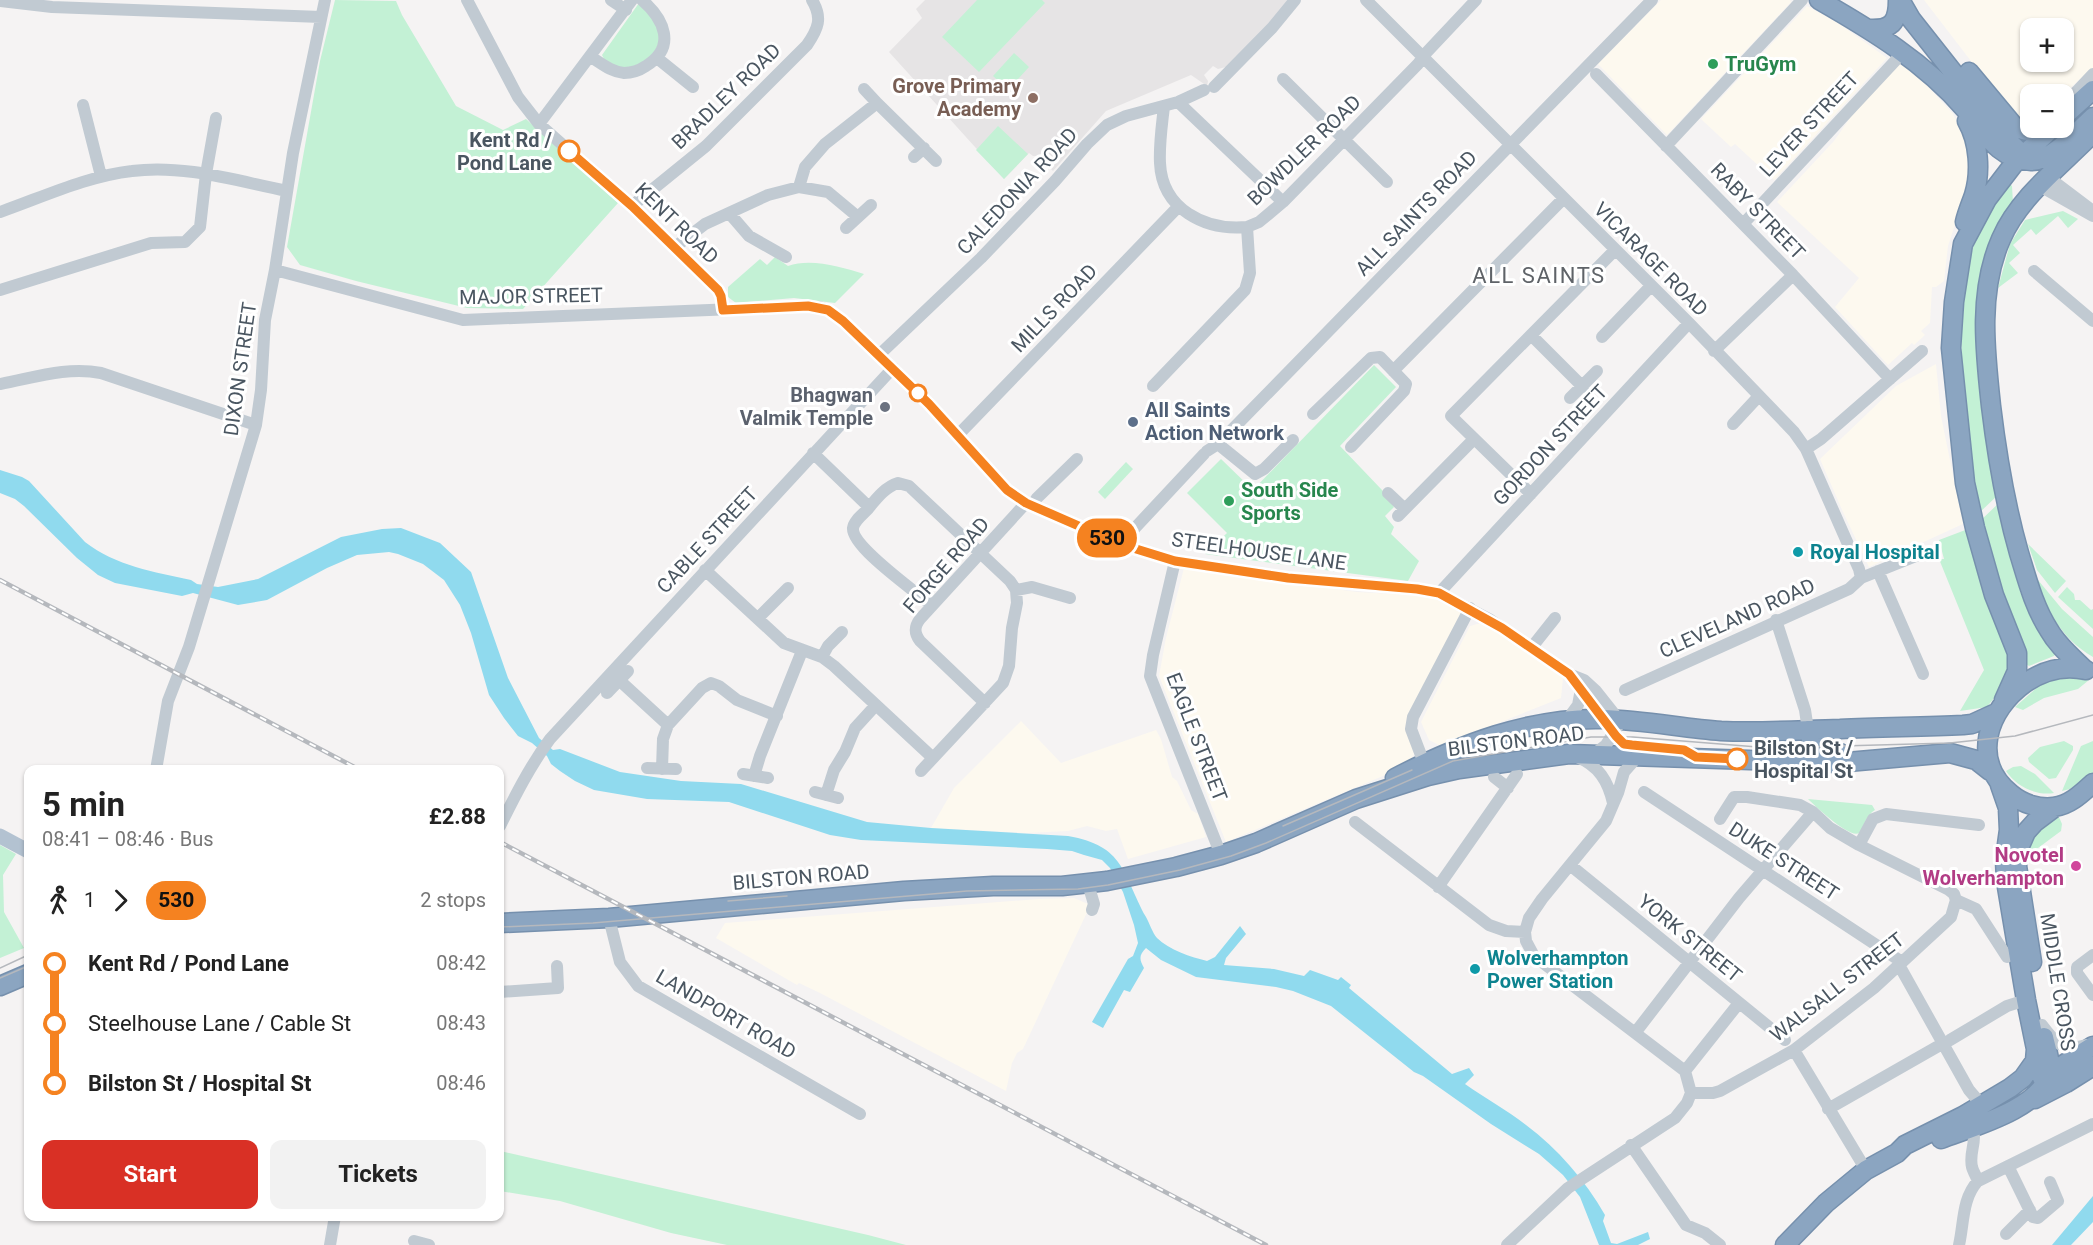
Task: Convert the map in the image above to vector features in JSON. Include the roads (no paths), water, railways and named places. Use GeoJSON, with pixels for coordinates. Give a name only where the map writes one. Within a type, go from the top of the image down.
{"type":"FeatureCollection","features":[{"type":"Feature","properties":{"kind":"highway"},"geometry":{"type":"LineString","coordinates":[[1819,0],[1869,29],[1927,70],[2029,169]]}},
{"type":"Feature","properties":{"kind":"highway"},"geometry":{"type":"LineString","coordinates":[[1869,29],[1883,30],[1891,24],[1898,12],[1900,0]]}},
{"type":"Feature","properties":{"kind":"highway"},"geometry":{"type":"LineString","coordinates":[[1900,0],[1919,13],[2014,126],[2020,129]]}},
{"type":"Feature","properties":{"kind":"highway"},"geometry":{"type":"LineString","coordinates":[[1900,0],[1911,19],[1998,140]]}},
{"type":"Feature","properties":{"kind":"highway"},"geometry":{"type":"LineString","coordinates":[[2074,107],[2093,90]]}},
{"type":"Feature","properties":{"kind":"highway","name":"MIDDLE CROSS"},"geometry":{"type":"LineString","coordinates":[[1785,1245],[1826,1203],[1866,1170],[1897,1153],[1910,1151],[1972,1115],[2023,1078],[2035,1061],[2036,1049],[2006,881],[2008,808],[1995,778],[1987,740],[2017,671],[2017,654],[1994,595],[1965,483],[1952,358],[1954,302],[1963,234],[1975,193],[1977,156],[1970,126],[1949,93]]}},
{"type":"Feature","properties":{"kind":"highway"},"geometry":{"type":"LineString","coordinates":[[2029,169],[2093,117]]}},
{"type":"Feature","properties":{"kind":"highway"},"geometry":{"type":"LineString","coordinates":[[1963,244],[1987,199],[2029,169],[2093,133]]}},
{"type":"Feature","properties":{"kind":"highway"},"geometry":{"type":"LineString","coordinates":[[2046,138],[2029,169],[2023,206],[2009,223],[2001,240],[1989,280],[1985,325],[1986,363],[1996,451],[2012,527],[2028,581],[2042,618],[2065,652],[2089,671]]}},
{"type":"Feature","properties":{"kind":"highway","name":"BILSTON ROAD"},"geometry":{"type":"LineString","coordinates":[[504,923],[609,918],[904,891],[1088,884],[1107,881],[1221,855],[1256,843],[1356,799],[1424,763],[1504,732],[1527,726],[1567,720],[1721,731],[1963,725],[1972,724],[2000,707],[2036,676],[2068,667],[2089,671]]}},
{"type":"Feature","properties":{"kind":"highway"},"geometry":{"type":"LineString","coordinates":[[1816,730],[1812,744],[1825,753],[1903,750],[1938,752]]}},
{"type":"Feature","properties":{"kind":"highway","name":"BILSTON ROAD"},"geometry":{"type":"LineString","coordinates":[[1356,799],[1459,768],[1569,754],[1836,763],[1938,752],[1976,760],[2020,800],[2032,806],[2055,807]]}},
{"type":"Feature","properties":{"kind":"highway"},"geometry":{"type":"LineString","coordinates":[[2055,807],[2075,799],[2093,783]]}},
{"type":"Feature","properties":{"kind":"highway"},"geometry":{"type":"LineString","coordinates":[[2075,799],[2093,805]]}},
{"type":"Feature","properties":{"kind":"highway","name":"MIDDLE CROSS"},"geometry":{"type":"LineString","coordinates":[[1972,1115],[2024,1105],[2040,1091],[2049,1073],[2017,866],[2019,848],[2026,832],[2055,807]]}},
{"type":"Feature","properties":{"kind":"highway"},"geometry":{"type":"LineString","coordinates":[[0,974],[24,965]]}},
{"type":"Feature","properties":{"kind":"highway"},"geometry":{"type":"LineString","coordinates":[[0,986],[24,976]]}},
{"type":"Feature","properties":{"kind":"highway"},"geometry":{"type":"LineString","coordinates":[[1972,1115],[1997,1105],[2093,1045]]}},
{"type":"Feature","properties":{"kind":"highway"},"geometry":{"type":"LineString","coordinates":[[2035,1061],[2049,1073],[2066,1071],[2093,1057]]}},
{"type":"Feature","properties":{"kind":"highway"},"geometry":{"type":"LineString","coordinates":[[2024,1105],[2093,1066]]}},
{"type":"Feature","properties":{"kind":"main road"},"geometry":{"type":"LineString","coordinates":[[0,836],[24,849]]}},
{"type":"Feature","properties":{"kind":"street","name":"DIXON STREET"},"geometry":{"type":"LineString","coordinates":[[157,765],[168,701],[184,663],[256,425],[261,390],[265,320],[287,191],[325,0]]}},
{"type":"Feature","properties":{"kind":"street","name":"KENT ROAD"},"geometry":{"type":"LineString","coordinates":[[467,0],[518,97],[538,124],[632,206],[718,290],[723,310]]}},
{"type":"Feature","properties":{"kind":"street"},"geometry":{"type":"LineString","coordinates":[[538,124],[629,5],[611,0]]}},
{"type":"Feature","properties":{"kind":"street"},"geometry":{"type":"LineString","coordinates":[[591,57],[611,70],[624,73],[641,69],[657,58],[664,41],[664,29],[658,14],[642,0]]}},
{"type":"Feature","properties":{"kind":"street","name":"BRADLEY ROAD"},"geometry":{"type":"LineString","coordinates":[[632,206],[706,146],[807,45],[819,24],[819,17],[812,0]]}},
{"type":"Feature","properties":{"kind":"street","name":"CALEDONIA ROAD"},"geometry":{"type":"LineString","coordinates":[[879,355],[981,258],[1099,132],[1114,121],[1126,116],[1178,102],[1209,88],[1272,28],[1295,0]]}},
{"type":"Feature","properties":{"kind":"street","name":"VICARAGE ROAD"},"geometry":{"type":"LineString","coordinates":[[1366,0],[1689,323],[1794,432],[1806,449],[1861,578]]}},
{"type":"Feature","properties":{"kind":"street","name":"BOWDLER ROAD"},"geometry":{"type":"LineString","coordinates":[[1152,386],[1245,290],[1250,273],[1247,227],[1259,222],[1282,202],[1412,70],[1476,0]]}},
{"type":"Feature","properties":{"kind":"street","name":"ALL SAINTS ROAD"},"geometry":{"type":"LineString","coordinates":[[1120,544],[1652,0]]}},
{"type":"Feature","properties":{"kind":"street"},"geometry":{"type":"LineString","coordinates":[[1666,146],[1802,0]]}},
{"type":"Feature","properties":{"kind":"street"},"geometry":{"type":"LineString","coordinates":[[0,1],[321,16]]}},
{"type":"Feature","properties":{"kind":"street","name":"LEVER STREET"},"geometry":{"type":"LineString","coordinates":[[1744,223],[1901,51]]}},
{"type":"Feature","properties":{"kind":"street"},"geometry":{"type":"LineString","coordinates":[[657,58],[693,87]]}},
{"type":"Feature","properties":{"kind":"street","name":"RABY STREET"},"geometry":{"type":"LineString","coordinates":[[1596,74],[1744,223],[1890,379]]}},
{"type":"Feature","properties":{"kind":"street"},"geometry":{"type":"LineString","coordinates":[[2074,95],[2093,75]]}},
{"type":"Feature","properties":{"kind":"street"},"geometry":{"type":"LineString","coordinates":[[1283,79],[1387,182]]}},
{"type":"Feature","properties":{"kind":"street"},"geometry":{"type":"LineString","coordinates":[[864,89],[936,161]]}},
{"type":"Feature","properties":{"kind":"street"},"geometry":{"type":"LineString","coordinates":[[1178,102],[1282,202]]}},
{"type":"Feature","properties":{"kind":"street"},"geometry":{"type":"LineString","coordinates":[[799,187],[805,167],[825,144],[877,103]]}},
{"type":"Feature","properties":{"kind":"street"},"geometry":{"type":"LineString","coordinates":[[83,105],[101,176]]}},
{"type":"Feature","properties":{"kind":"street"},"geometry":{"type":"LineString","coordinates":[[1164,106],[1160,168],[1164,185],[1172,200],[1192,217],[1206,223],[1231,228],[1247,227]]}},
{"type":"Feature","properties":{"kind":"street"},"geometry":{"type":"LineString","coordinates":[[0,290],[151,243],[185,242],[200,227],[216,118]]}},
{"type":"Feature","properties":{"kind":"street"},"geometry":{"type":"LineString","coordinates":[[914,157],[924,148]]}},
{"type":"Feature","properties":{"kind":"street"},"geometry":{"type":"LineString","coordinates":[[2029,169],[2093,214]]}},
{"type":"Feature","properties":{"kind":"street"},"geometry":{"type":"LineString","coordinates":[[0,212],[101,176],[134,171],[173,170],[206,174],[287,191]]}},
{"type":"Feature","properties":{"kind":"street"},"geometry":{"type":"LineString","coordinates":[[675,247],[705,224],[768,195],[799,187],[828,192],[858,217]]}},
{"type":"Feature","properties":{"kind":"street"},"geometry":{"type":"LineString","coordinates":[[1393,371],[1564,198]]}},
{"type":"Feature","properties":{"kind":"street"},"geometry":{"type":"LineString","coordinates":[[846,228],[871,205]]}},
{"type":"Feature","properties":{"kind":"street","name":"MILLS ROAD"},"geometry":{"type":"LineString","coordinates":[[958,435],[1178,207]]}},
{"type":"Feature","properties":{"kind":"street"},"geometry":{"type":"LineString","coordinates":[[730,214],[749,236],[786,258]]}},
{"type":"Feature","properties":{"kind":"street"},"geometry":{"type":"LineString","coordinates":[[764,260],[774,249]]}},
{"type":"Feature","properties":{"kind":"street"},"geometry":{"type":"LineString","coordinates":[[1531,494],[1451,416],[1615,250]]}},
{"type":"Feature","properties":{"kind":"street","name":"MAJOR STREET"},"geometry":{"type":"LineString","coordinates":[[275,270],[463,320],[723,310]]}},
{"type":"Feature","properties":{"kind":"street"},"geometry":{"type":"LineString","coordinates":[[1714,351],[1793,274]]}},
{"type":"Feature","properties":{"kind":"street"},"geometry":{"type":"LineString","coordinates":[[2036,278],[2093,321]]}},
{"type":"Feature","properties":{"kind":"street"},"geometry":{"type":"LineString","coordinates":[[1602,336],[1651,286]]}},
{"type":"Feature","properties":{"kind":"street","name":"STEELHOUSE LANE"},"geometry":{"type":"LineString","coordinates":[[723,310],[820,307],[828,310],[893,368],[1007,490],[1029,504],[1120,544],[1175,561],[1288,578],[1417,589],[1439,593],[1470,608],[1532,647],[1569,674],[1584,680],[1596,691],[1624,744],[1684,750],[1696,757]]}},
{"type":"Feature","properties":{"kind":"street","name":"GORDON STREET"},"geometry":{"type":"LineString","coordinates":[[1439,593],[1689,323]]}},
{"type":"Feature","properties":{"kind":"street"},"geometry":{"type":"LineString","coordinates":[[1532,336],[1583,387]]}},
{"type":"Feature","properties":{"kind":"street"},"geometry":{"type":"LineString","coordinates":[[1806,449],[1821,439],[1922,351]]}},
{"type":"Feature","properties":{"kind":"street"},"geometry":{"type":"LineString","coordinates":[[1313,414],[1371,358],[1380,357],[1406,384],[1404,392],[1351,447]]}},
{"type":"Feature","properties":{"kind":"street","name":"CABLE STREET"},"geometry":{"type":"LineString","coordinates":[[504,818],[536,758],[550,739],[893,368]]}},
{"type":"Feature","properties":{"kind":"street"},"geometry":{"type":"LineString","coordinates":[[0,384],[63,372],[88,370],[256,425]]}},
{"type":"Feature","properties":{"kind":"street"},"geometry":{"type":"LineString","coordinates":[[1570,398],[1597,371]]}},
{"type":"Feature","properties":{"kind":"street"},"geometry":{"type":"LineString","coordinates":[[1733,424],[1759,396]]}},
{"type":"Feature","properties":{"kind":"street"},"geometry":{"type":"LineString","coordinates":[[1388,493],[1402,512],[1474,438]]}},
{"type":"Feature","properties":{"kind":"street"},"geometry":{"type":"LineString","coordinates":[[1210,450],[1255,474],[1264,469],[1293,440]]}},
{"type":"Feature","properties":{"kind":"street"},"geometry":{"type":"LineString","coordinates":[[813,453],[869,507]]}},
{"type":"Feature","properties":{"kind":"street","name":"FORGE ROAD"},"geometry":{"type":"LineString","coordinates":[[985,703],[917,637],[915,628],[917,623],[981,553],[1077,459]]}},
{"type":"Feature","properties":{"kind":"street"},"geometry":{"type":"LineString","coordinates":[[921,771],[985,703],[1007,676],[1017,603],[1016,590],[1010,581],[909,486],[898,483],[888,487],[854,524],[853,530],[856,540],[891,573],[932,606]]}},
{"type":"Feature","properties":{"kind":"street","name":"CLEVELAND ROAD"},"geometry":{"type":"LineString","coordinates":[[1625,690],[1849,589],[1861,578],[1921,554],[1929,554]]}},
{"type":"Feature","properties":{"kind":"street","name":"EAGLE STREET"},"geometry":{"type":"LineString","coordinates":[[1175,561],[1150,676],[1221,855]]}},
{"type":"Feature","properties":{"kind":"street"},"geometry":{"type":"LineString","coordinates":[[705,570],[784,643],[822,657],[834,666],[933,758]]}},
{"type":"Feature","properties":{"kind":"street"},"geometry":{"type":"LineString","coordinates":[[1878,571],[1923,674]]}},
{"type":"Feature","properties":{"kind":"street"},"geometry":{"type":"LineString","coordinates":[[1016,590],[1032,587],[1070,598]]}},
{"type":"Feature","properties":{"kind":"street"},"geometry":{"type":"LineString","coordinates":[[758,618],[788,588]]}},
{"type":"Feature","properties":{"kind":"street"},"geometry":{"type":"LineString","coordinates":[[1424,763],[1411,729],[1413,717],[1470,608]]}},
{"type":"Feature","properties":{"kind":"street"},"geometry":{"type":"LineString","coordinates":[[1532,647],[1555,618]]}},
{"type":"Feature","properties":{"kind":"street"},"geometry":{"type":"LineString","coordinates":[[1776,620],[1805,710],[1816,730]]}},
{"type":"Feature","properties":{"kind":"street"},"geometry":{"type":"LineString","coordinates":[[822,657],[828,646],[842,632]]}},
{"type":"Feature","properties":{"kind":"street"},"geometry":{"type":"LineString","coordinates":[[768,778],[749,775],[777,716],[802,651]]}},
{"type":"Feature","properties":{"kind":"street","name":"STEELHOUSE LANE"},"geometry":{"type":"LineString","coordinates":[[1569,674],[1612,724]]}},
{"type":"Feature","properties":{"kind":"street"},"geometry":{"type":"LineString","coordinates":[[607,693],[624,675],[668,725]]}},
{"type":"Feature","properties":{"kind":"street"},"geometry":{"type":"LineString","coordinates":[[663,768],[663,739],[668,725],[702,688],[711,683],[719,686],[737,700],[777,716]]}},
{"type":"Feature","properties":{"kind":"street"},"geometry":{"type":"LineString","coordinates":[[1567,720],[1578,705],[1581,689]]}},
{"type":"Feature","properties":{"kind":"street"},"geometry":{"type":"LineString","coordinates":[[826,795],[834,770],[855,728],[876,705]]}},
{"type":"Feature","properties":{"kind":"street"},"geometry":{"type":"LineString","coordinates":[[1594,754],[1606,745],[1612,724]]}},
{"type":"Feature","properties":{"kind":"street"},"geometry":{"type":"LineString","coordinates":[[1569,754],[1588,762],[1600,772],[1608,785],[1613,803]]}},
{"type":"Feature","properties":{"kind":"street"},"geometry":{"type":"LineString","coordinates":[[1507,1245],[1568,1188],[1676,1118],[1691,1093],[1684,1071],[1534,956],[1528,947],[1525,932],[1529,918],[1606,821],[1624,772],[1639,755]]}},
{"type":"Feature","properties":{"kind":"street"},"geometry":{"type":"LineString","coordinates":[[647,768],[676,769]]}},
{"type":"Feature","properties":{"kind":"street"},"geometry":{"type":"LineString","coordinates":[[1438,886],[1517,774]]}},
{"type":"Feature","properties":{"kind":"street"},"geometry":{"type":"LineString","coordinates":[[1494,777],[1508,788]]}},
{"type":"Feature","properties":{"kind":"street","name":"DUKE STREET"},"geometry":{"type":"LineString","coordinates":[[1644,792],[1901,964]]}},
{"type":"Feature","properties":{"kind":"street"},"geometry":{"type":"LineString","coordinates":[[1720,819],[1734,797],[1800,805],[1813,812],[1830,828],[1859,845],[1933,880],[1954,894],[1956,900],[1976,909],[2007,957]]}},
{"type":"Feature","properties":{"kind":"street"},"geometry":{"type":"LineString","coordinates":[[1635,1033],[1739,898],[1813,812]]}},
{"type":"Feature","properties":{"kind":"street"},"geometry":{"type":"LineString","coordinates":[[1859,845],[1874,819],[1886,814],[1965,818],[1979,825]]}},
{"type":"Feature","properties":{"kind":"street"},"geometry":{"type":"LineString","coordinates":[[1355,822],[1489,926],[1506,932],[1525,932]]}},
{"type":"Feature","properties":{"kind":"street","name":"YORK STREET"},"geometry":{"type":"LineString","coordinates":[[1570,865],[1789,1045]]}},
{"type":"Feature","properties":{"kind":"street"},"geometry":{"type":"LineString","coordinates":[[1088,884],[1094,904],[1092,910]]}},
{"type":"Feature","properties":{"kind":"street","name":"WALSALL STREET"},"geometry":{"type":"LineString","coordinates":[[1691,1093],[1720,1091],[1866,994],[1951,917],[1956,900]]}},
{"type":"Feature","properties":{"kind":"street","name":"LANDPORT ROAD"},"geometry":{"type":"LineString","coordinates":[[609,918],[620,962],[639,986],[860,1114]]}},
{"type":"Feature","properties":{"kind":"street"},"geometry":{"type":"LineString","coordinates":[[2093,955],[2077,967],[2077,973],[2093,995]]}},
{"type":"Feature","properties":{"kind":"street"},"geometry":{"type":"LineString","coordinates":[[1901,964],[1946,1042],[1969,1090],[1975,1139],[1972,1150],[1972,1167],[1978,1181]]}},
{"type":"Feature","properties":{"kind":"street"},"geometry":{"type":"LineString","coordinates":[[504,992],[558,988],[557,966]]}},
{"type":"Feature","properties":{"kind":"street"},"geometry":{"type":"LineString","coordinates":[[1828,1109],[2007,1006],[2026,1000]]}},
{"type":"Feature","properties":{"kind":"street"},"geometry":{"type":"LineString","coordinates":[[1684,1071],[1739,1003]]}},
{"type":"Feature","properties":{"kind":"street"},"geometry":{"type":"LineString","coordinates":[[2042,1025],[2060,1046],[2074,1049],[2093,1045]]}},
{"type":"Feature","properties":{"kind":"street"},"geometry":{"type":"LineString","coordinates":[[1789,1045],[1866,1170]]}},
{"type":"Feature","properties":{"kind":"street"},"geometry":{"type":"LineString","coordinates":[[1959,1245],[1966,1198],[1970,1189],[1978,1181],[2093,1124]]}},
{"type":"Feature","properties":{"kind":"street"},"geometry":{"type":"LineString","coordinates":[[1631,1146],[1686,1225],[1706,1233],[1720,1245]]}},
{"type":"Feature","properties":{"kind":"street"},"geometry":{"type":"LineString","coordinates":[[2008,1166],[2033,1216],[2037,1218],[2058,1201],[2050,1182]]}},
{"type":"Feature","properties":{"kind":"street"},"geometry":{"type":"LineString","coordinates":[[2006,1234],[2030,1210]]}},
{"type":"Feature","properties":{"kind":"street"},"geometry":{"type":"LineString","coordinates":[[330,1245],[334,1221]]}},
{"type":"Feature","properties":{"kind":"street"},"geometry":{"type":"LineString","coordinates":[[414,1241],[429,1245]]}},
{"type":"Feature","properties":{"kind":"water"},"geometry":{"type":"Polygon","coordinates":[[[0,470],[29,481],[85,542],[109,557],[136,567],[191,580],[197,584],[218,587],[258,579],[341,537],[382,529],[401,528],[440,543],[471,572],[508,678],[539,738],[553,750],[560,749],[620,772],[681,781],[741,784],[867,822],[1068,836],[1101,847],[1119,864],[1154,933],[1162,942],[1181,953],[1207,961],[1215,957],[1240,926],[1246,934],[1226,958],[1224,965],[1274,969],[1304,976],[1310,970],[1338,980],[1341,977],[1351,985],[1349,988],[1452,1074],[1469,1068],[1474,1075],[1465,1084],[1538,1134],[1560,1155],[1580,1177],[1605,1215],[1603,1221],[1611,1243],[1617,1244],[1648,1232],[1650,1239],[1638,1245],[1599,1245],[1580,1197],[1563,1175],[1539,1154],[1414,1072],[1331,1006],[1293,991],[1196,977],[1161,960],[1146,948],[1140,957],[1144,968],[1130,992],[1124,990],[1103,1028],[1092,1022],[1128,959],[1133,956],[1138,943],[1123,892],[1110,868],[1102,860],[1072,851],[861,840],[830,835],[729,802],[647,799],[594,790],[575,781],[551,764],[547,756],[532,743],[518,736],[504,718],[489,695],[471,633],[460,605],[444,580],[423,564],[389,552],[357,555],[267,600],[238,605],[193,593],[182,596],[115,583],[98,575],[77,558],[24,506],[15,499],[0,493],[0,470]]]}},
{"type":"Feature","properties":{"kind":"water"},"geometry":{"type":"Polygon","coordinates":[[[2093,1196],[2093,1222],[2071,1245],[2052,1245],[2093,1196]]]}},
{"type":"Feature","properties":{"kind":"tram line"},"geometry":{"type":"LineString","coordinates":[[504,927],[593,923],[967,891],[1078,889],[1108,885],[1180,870],[1231,856],[1266,843],[1453,761],[1591,737],[1633,737],[1770,748],[1950,743],[2015,736],[2093,715]]}},
{"type":"Feature","properties":{"kind":"tram line"},"geometry":{"type":"LineString","coordinates":[[1283,826],[1412,770]]}},
{"type":"Feature","properties":{"kind":"tram line"},"geometry":{"type":"LineString","coordinates":[[728,901],[787,896]]}},
{"type":"Feature","properties":{"kind":"tram line"},"geometry":{"type":"LineString","coordinates":[[0,968],[24,957]]}},
{"type":"Feature","properties":{"kind":"tram line"},"geometry":{"type":"LineString","coordinates":[[0,978],[24,968]]}},
{"type":"Feature","properties":{"kind":"railway"},"geometry":{"type":"LineString","coordinates":[[0,580],[351,765]]}},
{"type":"Feature","properties":{"kind":"railway"},"geometry":{"type":"LineString","coordinates":[[504,844],[1266,1245]]}},
{"type":"Feature","properties":{"kind":"place","name":"TruGym"},"geometry":{"type":"Point","coordinates":[1713,64]}},
{"type":"Feature","properties":{"kind":"place","name":"Grove Primary Academy"},"geometry":{"type":"Point","coordinates":[1033,98]}},
{"type":"Feature","properties":{"kind":"place","name":"Kent Rd / Pond Lane"},"geometry":{"type":"Point","coordinates":[569,151]}},
{"type":"Feature","properties":{"kind":"place","name":"Bhagwan Valmik Temple"},"geometry":{"type":"Point","coordinates":[885,407]}},
{"type":"Feature","properties":{"kind":"place","name":"All Saints Action Network"},"geometry":{"type":"Point","coordinates":[1133,422]}},
{"type":"Feature","properties":{"kind":"place","name":"South Side Sports"},"geometry":{"type":"Point","coordinates":[1229,501]}},
{"type":"Feature","properties":{"kind":"place","name":"Royal Hospital"},"geometry":{"type":"Point","coordinates":[1798,552]}},
{"type":"Feature","properties":{"kind":"place","name":"Bilston St / Hospital St"},"geometry":{"type":"Point","coordinates":[1737,759]}},
{"type":"Feature","properties":{"kind":"place","name":"Novotel Wolverhampton"},"geometry":{"type":"Point","coordinates":[2076,866]}},
{"type":"Feature","properties":{"kind":"place","name":"Wolverhampton Power Station"},"geometry":{"type":"Point","coordinates":[1475,969]}},
{"type":"Feature","properties":{"kind":"district","name":"ALL SAINTS"},"geometry":{"type":"Point","coordinates":[1539,275]}}]}
